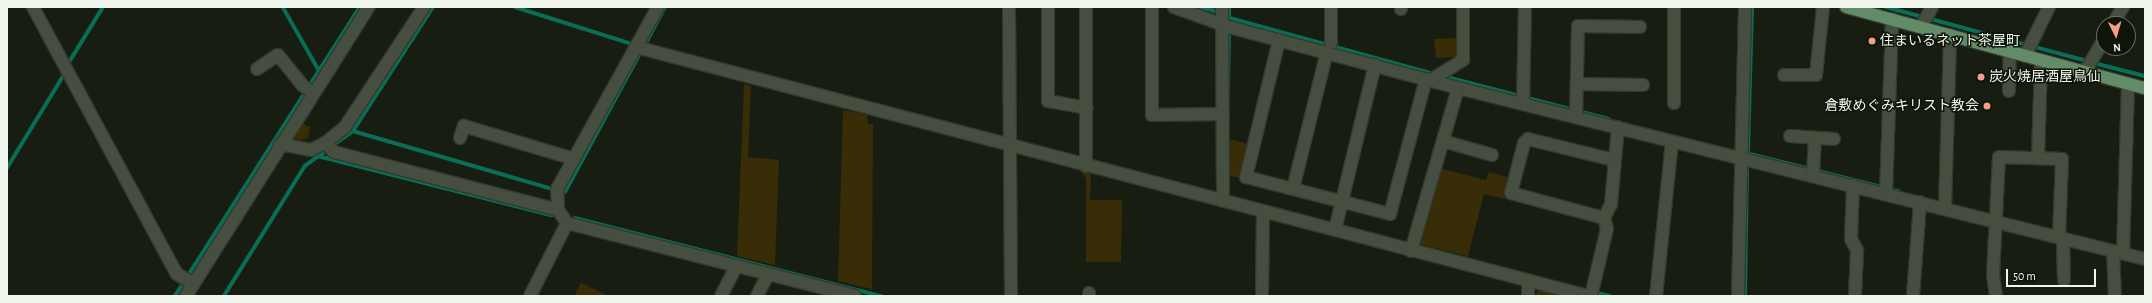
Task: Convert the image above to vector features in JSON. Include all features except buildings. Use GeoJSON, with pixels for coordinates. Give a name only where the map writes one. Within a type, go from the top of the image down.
{"type":"FeatureCollection","features":[{"type":"Feature","properties":{"kind":"main road"},"geometry":{"type":"LineString","coordinates":[[1846,7],[1892,19],[1926,17],[1950,35],[2010,52],[2028,49],[2041,61],[2089,65],[2128,84],[2145,88]]}},
{"type":"Feature","properties":{"kind":"street"},"geometry":{"type":"LineString","coordinates":[[33,7],[187,279]]}},
{"type":"Feature","properties":{"kind":"street"},"geometry":{"type":"LineString","coordinates":[[186,296],[187,279],[280,144],[369,7]]}},
{"type":"Feature","properties":{"kind":"street"},"geometry":{"type":"LineString","coordinates":[[328,146],[345,127],[424,7]]}},
{"type":"Feature","properties":{"kind":"street"},"geometry":{"type":"LineString","coordinates":[[658,7],[557,189],[558,210],[567,223],[855,296]]}},
{"type":"Feature","properties":{"kind":"street"},"geometry":{"type":"LineString","coordinates":[[1009,7],[1011,296]]}},
{"type":"Feature","properties":{"kind":"street"},"geometry":{"type":"LineString","coordinates":[[1048,7],[1048,101],[1086,108]]}},
{"type":"Feature","properties":{"kind":"street"},"geometry":{"type":"LineString","coordinates":[[1086,7],[1086,163]]}},
{"type":"Feature","properties":{"kind":"street"},"geometry":{"type":"LineString","coordinates":[[1152,7],[1152,115],[1222,114]]}},
{"type":"Feature","properties":{"kind":"street"},"geometry":{"type":"LineString","coordinates":[[1174,7],[1279,40],[1329,47],[1375,65],[1435,77],[1458,88],[1523,99],[1736,159],[1741,157],[1813,171],[1853,185],[1887,189],[1920,202],[1946,205],[2120,250],[2145,259]]}},
{"type":"Feature","properties":{"kind":"street"},"geometry":{"type":"LineString","coordinates":[[1222,7],[1223,198]]}},
{"type":"Feature","properties":{"kind":"street"},"geometry":{"type":"LineString","coordinates":[[1293,189],[1329,47],[1331,7]]}},
{"type":"Feature","properties":{"kind":"street"},"geometry":{"type":"LineString","coordinates":[[1279,40],[1246,177],[1390,214],[1435,77],[1463,60],[1463,7]]}},
{"type":"Feature","properties":{"kind":"street"},"geometry":{"type":"LineString","coordinates":[[1523,99],[1526,7]]}},
{"type":"Feature","properties":{"kind":"street"},"geometry":{"type":"LineString","coordinates":[[1674,7],[1674,103]]}},
{"type":"Feature","properties":{"kind":"street"},"geometry":{"type":"LineString","coordinates":[[1738,296],[1745,7]]}},
{"type":"Feature","properties":{"kind":"street"},"geometry":{"type":"LineString","coordinates":[[1784,75],[1816,75],[1823,7]]}},
{"type":"Feature","properties":{"kind":"street"},"geometry":{"type":"LineString","coordinates":[[2028,49],[2049,7]]}},
{"type":"Feature","properties":{"kind":"street"},"geometry":{"type":"LineString","coordinates":[[2118,16],[2123,7]]}},
{"type":"Feature","properties":{"kind":"street"},"geometry":{"type":"LineString","coordinates":[[1887,189],[1892,19]]}},
{"type":"Feature","properties":{"kind":"street"},"geometry":{"type":"LineString","coordinates":[[1576,113],[1578,26],[1640,27]]}},
{"type":"Feature","properties":{"kind":"street"},"geometry":{"type":"LineString","coordinates":[[1946,205],[1950,35]]}},
{"type":"Feature","properties":{"kind":"street"},"geometry":{"type":"LineString","coordinates":[[636,47],[1010,146],[1086,163],[1223,198],[1263,211],[1336,227],[1412,247],[1528,281],[1591,293],[1607,229],[1604,218],[1611,204],[1618,127]]}},
{"type":"Feature","properties":{"kind":"street"},"geometry":{"type":"LineString","coordinates":[[2009,91],[2010,52]]}},
{"type":"Feature","properties":{"kind":"street"},"geometry":{"type":"LineString","coordinates":[[2089,65],[2096,53]]}},
{"type":"Feature","properties":{"kind":"street"},"geometry":{"type":"LineString","coordinates":[[257,68],[278,55],[302,85],[313,93]]}},
{"type":"Feature","properties":{"kind":"street"},"geometry":{"type":"LineString","coordinates":[[2038,158],[2041,61]]}},
{"type":"Feature","properties":{"kind":"street"},"geometry":{"type":"LineString","coordinates":[[1336,227],[1375,65]]}},
{"type":"Feature","properties":{"kind":"street"},"geometry":{"type":"LineString","coordinates":[[1576,84],[1643,85]]}},
{"type":"Feature","properties":{"kind":"street"},"geometry":{"type":"LineString","coordinates":[[2115,296],[2120,250],[2128,84]]}},
{"type":"Feature","properties":{"kind":"street"},"geometry":{"type":"LineString","coordinates":[[1412,247],[1458,88]]}},
{"type":"Feature","properties":{"kind":"street"},"geometry":{"type":"LineString","coordinates":[[460,138],[464,126],[574,159]]}},
{"type":"Feature","properties":{"kind":"street"},"geometry":{"type":"LineString","coordinates":[[1790,136],[1834,139]]}},
{"type":"Feature","properties":{"kind":"street"},"geometry":{"type":"LineString","coordinates":[[1813,171],[1815,138]]}},
{"type":"Feature","properties":{"kind":"street"},"geometry":{"type":"LineString","coordinates":[[1604,218],[1511,193],[1524,143],[1528,139],[1614,160]]}},
{"type":"Feature","properties":{"kind":"street"},"geometry":{"type":"LineString","coordinates":[[1443,141],[1492,155]]}},
{"type":"Feature","properties":{"kind":"street"},"geometry":{"type":"LineString","coordinates":[[1656,296],[1672,142]]}},
{"type":"Feature","properties":{"kind":"street"},"geometry":{"type":"LineString","coordinates":[[280,144],[311,150],[328,146],[558,210]]}},
{"type":"Feature","properties":{"kind":"street"},"geometry":{"type":"LineString","coordinates":[[1996,296],[1995,218],[1998,157],[2062,159],[2060,235],[2064,280]]}},
{"type":"Feature","properties":{"kind":"street"},"geometry":{"type":"LineString","coordinates":[[1853,185],[1851,239],[1857,250],[1855,296]]}},
{"type":"Feature","properties":{"kind":"street"},"geometry":{"type":"LineString","coordinates":[[1914,296],[1920,202]]}},
{"type":"Feature","properties":{"kind":"street"},"geometry":{"type":"LineString","coordinates":[[1262,296],[1263,211]]}},
{"type":"Feature","properties":{"kind":"street"},"geometry":{"type":"LineString","coordinates":[[530,296],[567,223]]}},
{"type":"Feature","properties":{"kind":"street"},"geometry":{"type":"LineString","coordinates":[[721,296],[736,266]]}},
{"type":"Feature","properties":{"kind":"street"},"geometry":{"type":"LineString","coordinates":[[757,296],[768,274]]}},
{"type":"Feature","properties":{"kind":"street"},"geometry":{"type":"LineString","coordinates":[[1528,281],[1528,296]]}},
{"type":"Feature","properties":{"kind":"shaded area"},"geometry":{"type":"Polygon","coordinates":[[[1458,38],[1459,51],[1455,57],[1436,58],[1434,39],[1458,38]]]}},
{"type":"Feature","properties":{"kind":"shaded area"},"geometry":{"type":"Polygon","coordinates":[[[744,84],[751,86],[748,157],[779,160],[775,265],[737,256],[744,84]]]}},
{"type":"Feature","properties":{"kind":"shaded area"},"geometry":{"type":"Polygon","coordinates":[[[843,110],[867,115],[868,124],[873,124],[872,289],[838,281],[843,110]]]}},
{"type":"Feature","properties":{"kind":"shaded area"},"geometry":{"type":"Polygon","coordinates":[[[299,122],[310,127],[308,138],[298,141],[292,134],[299,122]]]}},
{"type":"Feature","properties":{"kind":"shaded area"},"geometry":{"type":"Polygon","coordinates":[[[1229,139],[1249,144],[1241,178],[1229,176],[1229,139]]]}},
{"type":"Feature","properties":{"kind":"shaded area"},"geometry":{"type":"Polygon","coordinates":[[[1439,168],[1486,180],[1489,172],[1511,178],[1506,199],[1484,194],[1468,256],[1419,244],[1439,168]]]}},
{"type":"Feature","properties":{"kind":"shaded area"},"geometry":{"type":"Polygon","coordinates":[[[1081,171],[1091,174],[1090,200],[1122,200],[1121,262],[1086,262],[1086,179],[1081,171]]]}},
{"type":"Feature","properties":{"kind":"shaded area"},"geometry":{"type":"Polygon","coordinates":[[[581,283],[607,295],[574,296],[581,283]]]}},
{"type":"Feature","properties":{"kind":"shaded area"},"geometry":{"type":"Polygon","coordinates":[[[1540,288],[1571,296],[1534,296],[1540,288]]]}},
{"type":"Feature","properties":{"kind":"waterway"},"geometry":{"type":"LineString","coordinates":[[68,64],[103,7]]}},
{"type":"Feature","properties":{"kind":"waterway"},"geometry":{"type":"LineString","coordinates":[[283,7],[319,70]]}},
{"type":"Feature","properties":{"kind":"waterway"},"geometry":{"type":"LineString","coordinates":[[175,296],[360,7]]}},
{"type":"Feature","properties":{"kind":"waterway"},"geometry":{"type":"LineString","coordinates":[[224,296],[305,166],[353,131],[433,7]]}},
{"type":"Feature","properties":{"kind":"waterway"},"geometry":{"type":"LineString","coordinates":[[515,7],[632,44]]}},
{"type":"Feature","properties":{"kind":"waterway"},"geometry":{"type":"LineString","coordinates":[[645,45],[665,7]]}},
{"type":"Feature","properties":{"kind":"waterway"},"geometry":{"type":"LineString","coordinates":[[1201,7],[1215,11]]}},
{"type":"Feature","properties":{"kind":"waterway"},"geometry":{"type":"LineString","coordinates":[[1229,7],[1229,20]]}},
{"type":"Feature","properties":{"kind":"waterway"},"geometry":{"type":"LineString","coordinates":[[1748,151],[1752,7]]}},
{"type":"Feature","properties":{"kind":"waterway"},"geometry":{"type":"LineString","coordinates":[[1886,7],[2088,61]]}},
{"type":"Feature","properties":{"kind":"waterway"},"geometry":{"type":"LineString","coordinates":[[1226,17],[1435,74]]}},
{"type":"Feature","properties":{"kind":"waterway"},"geometry":{"type":"LineString","coordinates":[[1228,91],[1229,34]]}},
{"type":"Feature","properties":{"kind":"waterway"},"geometry":{"type":"LineString","coordinates":[[565,192],[639,55]]}},
{"type":"Feature","properties":{"kind":"waterway"},"geometry":{"type":"LineString","coordinates":[[2094,63],[2145,76]]}},
{"type":"Feature","properties":{"kind":"waterway"},"geometry":{"type":"LineString","coordinates":[[7,168],[65,73]]}},
{"type":"Feature","properties":{"kind":"waterway"},"geometry":{"type":"LineString","coordinates":[[1443,76],[1609,119]]}},
{"type":"Feature","properties":{"kind":"waterway"},"geometry":{"type":"LineString","coordinates":[[353,131],[552,189]]}},
{"type":"Feature","properties":{"kind":"waterway"},"geometry":{"type":"LineString","coordinates":[[1750,154],[1898,191]]}},
{"type":"Feature","properties":{"kind":"waterway"},"geometry":{"type":"LineString","coordinates":[[318,156],[552,215]]}},
{"type":"Feature","properties":{"kind":"waterway"},"geometry":{"type":"LineString","coordinates":[[1745,296],[1747,170]]}},
{"type":"Feature","properties":{"kind":"waterway"},"geometry":{"type":"LineString","coordinates":[[575,218],[881,296]]}},
{"type":"Feature","properties":{"kind":"waterway"},"geometry":{"type":"LineString","coordinates":[[1593,292],[1610,296]]}},
{"type":"Feature","properties":{"kind":"place","name":"住まいるネット茶屋町"},"geometry":{"type":"Point","coordinates":[1872,41]}},
{"type":"Feature","properties":{"kind":"place","name":"炭火焼居酒屋鳥仙"},"geometry":{"type":"Point","coordinates":[1981,77]}},
{"type":"Feature","properties":{"kind":"place","name":"倉敷めぐみキリスト教会"},"geometry":{"type":"Point","coordinates":[1987,106]}}]}
